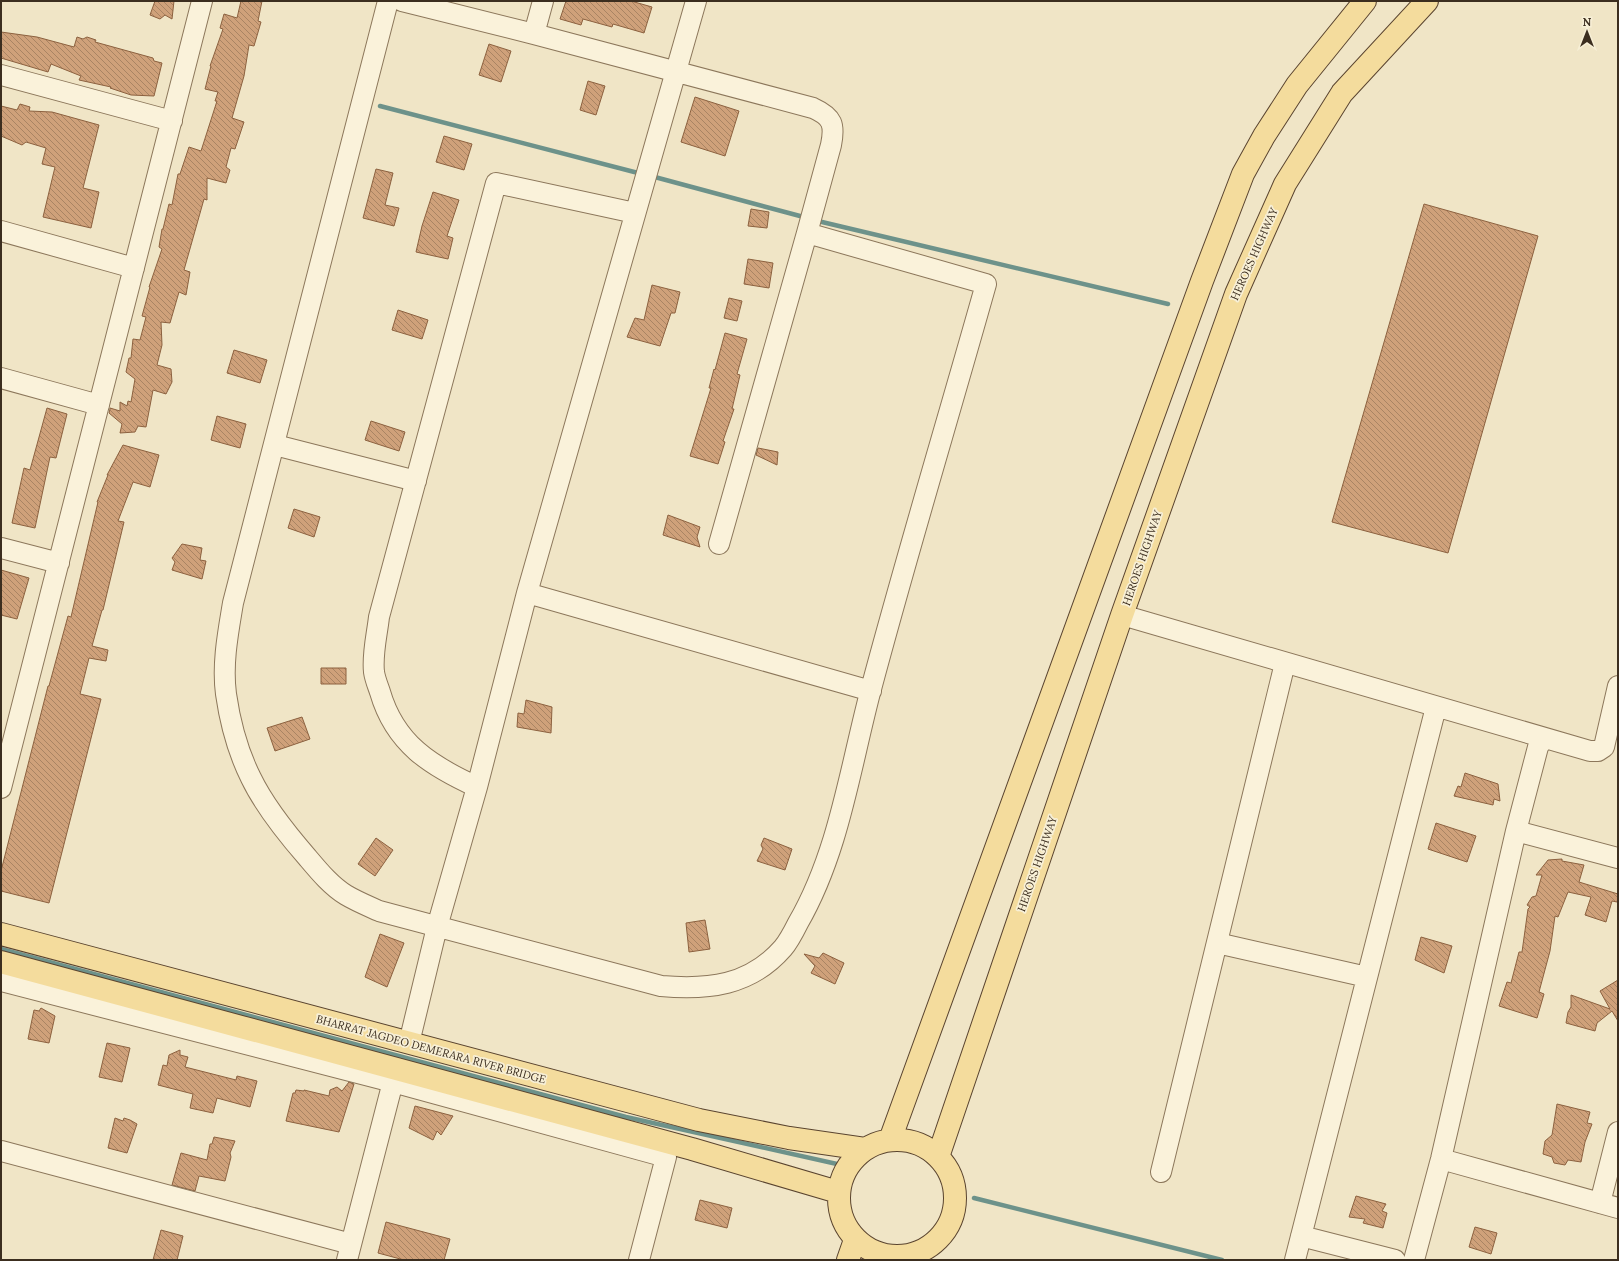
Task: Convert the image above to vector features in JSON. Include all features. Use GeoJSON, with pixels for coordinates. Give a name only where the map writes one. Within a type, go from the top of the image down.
{"type":"FeatureCollection","features":[{"type":"Feature","properties":{"kind":"main road"},"geometry":{"type":"LineString","coordinates":[[890,1140],[1202,281],[1243,174],[1264,136],[1297,85],[1365,1]]}},
{"type":"Feature","properties":{"kind":"main road","name":"HEROES HIGHWAY"},"geometry":{"type":"LineString","coordinates":[[938,1157],[1122,615],[1236,294],[1285,184],[1342,93],[1427,1]]}},
{"type":"Feature","properties":{"kind":"main road","name":"BHARRAT JAGDEO DEMERARA RIVER BRIDGE"},"geometry":{"type":"LineString","coordinates":[[1,934],[699,1120],[789,1138],[865,1149]]}},
{"type":"Feature","properties":{"kind":"main road"},"geometry":{"type":"LineString","coordinates":[[1,962],[395,1076],[684,1147],[838,1192]]}},
{"type":"Feature","properties":{"kind":"main road"},"geometry":{"type":"LineString","coordinates":[[890,1140],[903,1140],[916,1143],[938,1157],[949,1173],[955,1191],[955,1204],[952,1217],[946,1229],[938,1239],[928,1247],[902,1258],[890,1256],[866,1248],[855,1240],[847,1229],[841,1218],[838,1205],[838,1192],[841,1179],[847,1167],[855,1157],[865,1149],[877,1143],[890,1140]]}},
{"type":"Feature","properties":{"kind":"main road"},"geometry":{"type":"LineString","coordinates":[[848,1260],[855,1240]]}},
{"type":"Feature","properties":{"kind":"street"},"geometry":{"type":"LineString","coordinates":[[1,788],[202,1]]}},
{"type":"Feature","properties":{"kind":"street"},"geometry":{"type":"LineString","coordinates":[[388,1],[233,604],[227,635],[225,668],[226,693],[233,732],[251,778],[274,815],[323,876],[345,895],[379,911],[437,928],[661,986],[685,988],[719,986],[742,979],[763,967],[784,947],[809,904],[825,867],[852,773],[871,691],[986,284],[807,233]]}},
{"type":"Feature","properties":{"kind":"street"},"geometry":{"type":"LineString","coordinates":[[402,1],[534,34],[813,108],[823,112],[830,120],[834,132],[719,544]]}},
{"type":"Feature","properties":{"kind":"street"},"geometry":{"type":"LineString","coordinates":[[534,34],[542,1]]}},
{"type":"Feature","properties":{"kind":"street"},"geometry":{"type":"LineString","coordinates":[[409,1043],[437,928],[477,787],[527,593],[635,213],[677,72],[696,1]]}},
{"type":"Feature","properties":{"kind":"street"},"geometry":{"type":"LineString","coordinates":[[1,75],[172,121]]}},
{"type":"Feature","properties":{"kind":"street"},"geometry":{"type":"LineString","coordinates":[[477,787],[448,774],[428,761],[412,746],[396,728],[384,708],[374,672],[379,617],[496,183],[635,213]]}},
{"type":"Feature","properties":{"kind":"street"},"geometry":{"type":"LineString","coordinates":[[1,231],[134,268]]}},
{"type":"Feature","properties":{"kind":"street"},"geometry":{"type":"LineString","coordinates":[[1,378],[99,405]]}},
{"type":"Feature","properties":{"kind":"street"},"geometry":{"type":"LineString","coordinates":[[275,445],[416,481]]}},
{"type":"Feature","properties":{"kind":"street"},"geometry":{"type":"LineString","coordinates":[[1,548],[59,563]]}},
{"type":"Feature","properties":{"kind":"street"},"geometry":{"type":"LineString","coordinates":[[527,593],[871,691]]}},
{"type":"Feature","properties":{"kind":"street"},"geometry":{"type":"LineString","coordinates":[[1122,615],[1590,752],[1604,747],[1618,686]]}},
{"type":"Feature","properties":{"kind":"street"},"geometry":{"type":"LineString","coordinates":[[1160,1172],[1285,663]]}},
{"type":"Feature","properties":{"kind":"street"},"geometry":{"type":"LineString","coordinates":[[1395,1260],[1297,1249],[1436,707]]}},
{"type":"Feature","properties":{"kind":"street"},"geometry":{"type":"LineString","coordinates":[[1414,1260],[1441,1159],[1516,831],[1538,747],[1543,739]]}},
{"type":"Feature","properties":{"kind":"street"},"geometry":{"type":"LineString","coordinates":[[1516,831],[1618,858]]}},
{"type":"Feature","properties":{"kind":"street"},"geometry":{"type":"LineString","coordinates":[[1216,943],[1367,977]]}},
{"type":"Feature","properties":{"kind":"street"},"geometry":{"type":"LineString","coordinates":[[1,981],[395,1076],[666,1157],[640,1260]]}},
{"type":"Feature","properties":{"kind":"street"},"geometry":{"type":"LineString","coordinates":[[1,1151],[349,1252],[395,1076]]}},
{"type":"Feature","properties":{"kind":"street"},"geometry":{"type":"LineString","coordinates":[[1441,1159],[1609,1205],[1618,1132]]}},
{"type":"Feature","properties":{"kind":"building"},"geometry":{"type":"Polygon","coordinates":[[[155,1],[174,1],[172,19],[165,15],[160,19],[150,15],[155,1]]]}},
{"type":"Feature","properties":{"kind":"building"},"geometry":{"type":"Polygon","coordinates":[[[241,1],[262,1],[258,21],[261,22],[254,46],[249,45],[244,76],[232,118],[244,122],[235,149],[231,148],[226,167],[230,170],[226,183],[207,178],[207,200],[204,199],[184,270],[190,272],[186,295],[179,292],[170,323],[161,322],[162,345],[157,365],[171,369],[172,382],[166,394],[153,390],[146,427],[138,426],[135,432],[120,433],[122,424],[109,413],[110,408],[120,411],[120,402],[127,406],[128,401],[131,402],[135,379],[126,372],[129,358],[131,358],[133,339],[140,340],[146,317],[142,316],[149,287],[162,249],[159,247],[162,229],[169,204],[172,205],[178,174],[180,174],[189,147],[201,151],[217,101],[215,101],[218,92],[205,89],[210,66],[223,29],[220,28],[224,14],[237,18],[241,1]]]}},
{"type":"Feature","properties":{"kind":"building"},"geometry":{"type":"Polygon","coordinates":[[[566,1],[631,1],[652,7],[644,33],[613,24],[612,27],[583,19],[581,25],[560,19],[566,1]]]}},
{"type":"Feature","properties":{"kind":"building"},"geometry":{"type":"Polygon","coordinates":[[[1,32],[37,37],[74,47],[77,37],[83,39],[87,37],[96,40],[95,42],[153,58],[154,61],[162,63],[154,96],[131,95],[110,88],[111,87],[79,80],[81,76],[51,64],[48,72],[1,58],[1,32]]]}},
{"type":"Feature","properties":{"kind":"building"},"geometry":{"type":"Polygon","coordinates":[[[489,44],[511,51],[501,82],[479,75],[489,44]]]}},
{"type":"Feature","properties":{"kind":"building"},"geometry":{"type":"Polygon","coordinates":[[[588,81],[605,86],[596,115],[580,110],[588,81]]]}},
{"type":"Feature","properties":{"kind":"building"},"geometry":{"type":"Polygon","coordinates":[[[695,97],[739,111],[725,156],[681,142],[695,97]]]}},
{"type":"Feature","properties":{"kind":"building"},"geometry":{"type":"Polygon","coordinates":[[[20,104],[30,107],[29,111],[52,112],[99,125],[83,188],[99,192],[91,228],[43,217],[55,167],[42,164],[46,148],[26,142],[22,145],[1,136],[1,106],[17,110],[20,104]]]}},
{"type":"Feature","properties":{"kind":"building"},"geometry":{"type":"Polygon","coordinates":[[[444,136],[472,144],[464,170],[436,162],[444,136]]]}},
{"type":"Feature","properties":{"kind":"building"},"geometry":{"type":"Polygon","coordinates":[[[376,169],[393,173],[385,205],[399,208],[394,226],[363,218],[376,169]]]}},
{"type":"Feature","properties":{"kind":"building"},"geometry":{"type":"Polygon","coordinates":[[[433,192],[459,200],[447,236],[453,238],[448,259],[416,252],[422,226],[433,192]]]}},
{"type":"Feature","properties":{"kind":"building"},"geometry":{"type":"Polygon","coordinates":[[[1424,204],[1538,236],[1448,553],[1332,522],[1424,204]]]}},
{"type":"Feature","properties":{"kind":"building"},"geometry":{"type":"Polygon","coordinates":[[[751,209],[769,212],[767,228],[748,226],[751,209]]]}},
{"type":"Feature","properties":{"kind":"building"},"geometry":{"type":"Polygon","coordinates":[[[748,259],[773,263],[769,288],[744,284],[748,259]]]}},
{"type":"Feature","properties":{"kind":"building"},"geometry":{"type":"Polygon","coordinates":[[[652,285],[680,292],[675,313],[671,313],[660,346],[627,337],[635,318],[644,320],[652,285]]]}},
{"type":"Feature","properties":{"kind":"building"},"geometry":{"type":"Polygon","coordinates":[[[729,298],[742,301],[737,321],[724,318],[729,298]]]}},
{"type":"Feature","properties":{"kind":"building"},"geometry":{"type":"Polygon","coordinates":[[[398,310],[428,320],[422,339],[392,330],[398,310]]]}},
{"type":"Feature","properties":{"kind":"building"},"geometry":{"type":"Polygon","coordinates":[[[725,333],[747,339],[737,374],[740,375],[732,409],[734,409],[723,441],[725,442],[718,464],[690,456],[711,388],[709,388],[725,333]]]}},
{"type":"Feature","properties":{"kind":"building"},"geometry":{"type":"Polygon","coordinates":[[[234,350],[267,360],[260,383],[227,373],[234,350]]]}},
{"type":"Feature","properties":{"kind":"building"},"geometry":{"type":"Polygon","coordinates":[[[47,408],[67,414],[56,458],[50,457],[35,528],[12,523],[24,468],[30,470],[47,408]]]}},
{"type":"Feature","properties":{"kind":"building"},"geometry":{"type":"Polygon","coordinates":[[[217,416],[246,424],[240,448],[211,440],[217,416]]]}},
{"type":"Feature","properties":{"kind":"building"},"geometry":{"type":"Polygon","coordinates":[[[371,421],[405,432],[399,451],[365,440],[371,421]]]}},
{"type":"Feature","properties":{"kind":"building"},"geometry":{"type":"Polygon","coordinates":[[[123,445],[159,455],[150,487],[133,482],[118,521],[124,522],[103,610],[92,646],[108,650],[106,661],[89,658],[80,694],[101,699],[49,903],[1,891],[1,871],[48,686],[68,616],[71,617],[97,502],[107,475],[123,445]]]}},
{"type":"Feature","properties":{"kind":"building"},"geometry":{"type":"Polygon","coordinates":[[[758,448],[778,452],[777,465],[756,455],[758,448]]]}},
{"type":"Feature","properties":{"kind":"building"},"geometry":{"type":"Polygon","coordinates":[[[294,509],[320,517],[314,537],[288,528],[294,509]]]}},
{"type":"Feature","properties":{"kind":"building"},"geometry":{"type":"Polygon","coordinates":[[[668,515],[700,527],[697,537],[700,547],[663,535],[668,515]]]}},
{"type":"Feature","properties":{"kind":"building"},"geometry":{"type":"Polygon","coordinates":[[[182,544],[202,548],[200,560],[206,561],[202,579],[172,570],[175,562],[172,558],[182,544]]]}},
{"type":"Feature","properties":{"kind":"building"},"geometry":{"type":"Polygon","coordinates":[[[1,570],[29,578],[17,619],[1,615],[1,570]]]}},
{"type":"Feature","properties":{"kind":"building"},"geometry":{"type":"Polygon","coordinates":[[[321,668],[346,668],[346,684],[321,684],[321,668]]]}},
{"type":"Feature","properties":{"kind":"building"},"geometry":{"type":"Polygon","coordinates":[[[526,700],[552,707],[551,733],[517,727],[518,713],[524,714],[526,700]]]}},
{"type":"Feature","properties":{"kind":"building"},"geometry":{"type":"Polygon","coordinates":[[[302,717],[310,739],[275,751],[267,728],[302,717]]]}},
{"type":"Feature","properties":{"kind":"building"},"geometry":{"type":"Polygon","coordinates":[[[1465,773],[1498,784],[1500,801],[1494,799],[1493,805],[1454,796],[1458,786],[1461,787],[1465,773]]]}},
{"type":"Feature","properties":{"kind":"building"},"geometry":{"type":"Polygon","coordinates":[[[1436,823],[1476,836],[1467,862],[1428,849],[1436,823]]]}},
{"type":"Feature","properties":{"kind":"building"},"geometry":{"type":"Polygon","coordinates":[[[376,838],[393,850],[375,876],[358,864],[376,838]]]}},
{"type":"Feature","properties":{"kind":"building"},"geometry":{"type":"Polygon","coordinates":[[[764,838],[792,849],[785,870],[757,861],[763,849],[761,845],[764,838]]]}},
{"type":"Feature","properties":{"kind":"building"},"geometry":{"type":"Polygon","coordinates":[[[1562,859],[1562,861],[1584,865],[1579,882],[1618,894],[1618,898],[1617,902],[1612,901],[1606,922],[1585,915],[1591,897],[1568,892],[1558,917],[1555,916],[1550,951],[1539,992],[1544,994],[1537,1018],[1499,1006],[1507,982],[1511,983],[1519,952],[1522,952],[1528,909],[1530,907],[1527,905],[1532,897],[1536,896],[1542,875],[1536,875],[1548,860],[1562,859]]]}},
{"type":"Feature","properties":{"kind":"building"},"geometry":{"type":"Polygon","coordinates":[[[705,920],[710,949],[689,952],[686,923],[705,920]]]}},
{"type":"Feature","properties":{"kind":"building"},"geometry":{"type":"Polygon","coordinates":[[[380,934],[404,943],[387,987],[365,977],[380,934]]]}},
{"type":"Feature","properties":{"kind":"building"},"geometry":{"type":"Polygon","coordinates":[[[1421,937],[1452,946],[1444,973],[1415,960],[1421,937]]]}},
{"type":"Feature","properties":{"kind":"building"},"geometry":{"type":"Polygon","coordinates":[[[823,953],[844,963],[835,984],[811,973],[815,966],[804,954],[819,958],[823,953]]]}},
{"type":"Feature","properties":{"kind":"building"},"geometry":{"type":"Polygon","coordinates":[[[1618,980],[1618,1021],[1612,1011],[1597,1023],[1595,1031],[1566,1023],[1568,1012],[1571,1007],[1571,995],[1610,1009],[1600,991],[1618,980]]]}},
{"type":"Feature","properties":{"kind":"building"},"geometry":{"type":"Polygon","coordinates":[[[41,1008],[55,1016],[49,1043],[28,1039],[34,1010],[39,1011],[41,1008]]]}},
{"type":"Feature","properties":{"kind":"building"},"geometry":{"type":"Polygon","coordinates":[[[107,1043],[130,1048],[122,1082],[99,1077],[107,1043]]]}},
{"type":"Feature","properties":{"kind":"building"},"geometry":{"type":"Polygon","coordinates":[[[180,1050],[180,1055],[188,1057],[185,1067],[236,1080],[237,1076],[257,1081],[250,1107],[217,1098],[213,1113],[190,1108],[193,1094],[158,1085],[163,1065],[167,1066],[169,1055],[180,1050]]]}},
{"type":"Feature","properties":{"kind":"building"},"geometry":{"type":"Polygon","coordinates":[[[349,1082],[354,1084],[339,1132],[286,1121],[293,1093],[295,1093],[296,1090],[304,1090],[329,1096],[330,1090],[337,1087],[342,1091],[349,1082]]]}},
{"type":"Feature","properties":{"kind":"building"},"geometry":{"type":"Polygon","coordinates":[[[1557,1104],[1590,1112],[1587,1123],[1592,1124],[1585,1142],[1581,1162],[1568,1160],[1565,1165],[1554,1163],[1552,1157],[1543,1154],[1545,1141],[1552,1135],[1557,1104]]]}},
{"type":"Feature","properties":{"kind":"building"},"geometry":{"type":"Polygon","coordinates":[[[415,1106],[453,1116],[441,1135],[437,1131],[433,1140],[409,1128],[415,1106]]]}},
{"type":"Feature","properties":{"kind":"building"},"geometry":{"type":"Polygon","coordinates":[[[115,1118],[123,1121],[124,1118],[137,1124],[127,1153],[108,1148],[115,1118]]]}},
{"type":"Feature","properties":{"kind":"building"},"geometry":{"type":"Polygon","coordinates":[[[214,1137],[235,1141],[230,1153],[231,1157],[225,1181],[199,1176],[195,1191],[172,1185],[181,1153],[207,1160],[210,1144],[212,1144],[214,1137]]]}},
{"type":"Feature","properties":{"kind":"building"},"geometry":{"type":"Polygon","coordinates":[[[1356,1196],[1386,1204],[1382,1211],[1387,1213],[1383,1228],[1363,1223],[1365,1219],[1349,1217],[1356,1196]]]}},
{"type":"Feature","properties":{"kind":"building"},"geometry":{"type":"Polygon","coordinates":[[[700,1200],[732,1208],[727,1228],[695,1220],[700,1200]]]}},
{"type":"Feature","properties":{"kind":"building"},"geometry":{"type":"Polygon","coordinates":[[[386,1222],[450,1239],[444,1260],[404,1260],[378,1253],[386,1222]]]}},
{"type":"Feature","properties":{"kind":"building"},"geometry":{"type":"Polygon","coordinates":[[[1475,1227],[1497,1233],[1491,1254],[1469,1247],[1475,1227]]]}},
{"type":"Feature","properties":{"kind":"building"},"geometry":{"type":"Polygon","coordinates":[[[161,1230],[183,1236],[177,1260],[153,1260],[161,1230]]]}},
{"type":"Feature","properties":{"kind":"waterway"},"geometry":{"type":"LineString","coordinates":[[380,106],[642,174]]}},
{"type":"Feature","properties":{"kind":"waterway"},"geometry":{"type":"LineString","coordinates":[[651,176],[800,216]]}},
{"type":"Feature","properties":{"kind":"waterway"},"geometry":{"type":"LineString","coordinates":[[822,222],[1168,304]]}},
{"type":"Feature","properties":{"kind":"waterway"},"geometry":{"type":"LineString","coordinates":[[1,949],[626,1117],[837,1164]]}},
{"type":"Feature","properties":{"kind":"waterway"},"geometry":{"type":"LineString","coordinates":[[974,1198],[1222,1260]]}}]}
